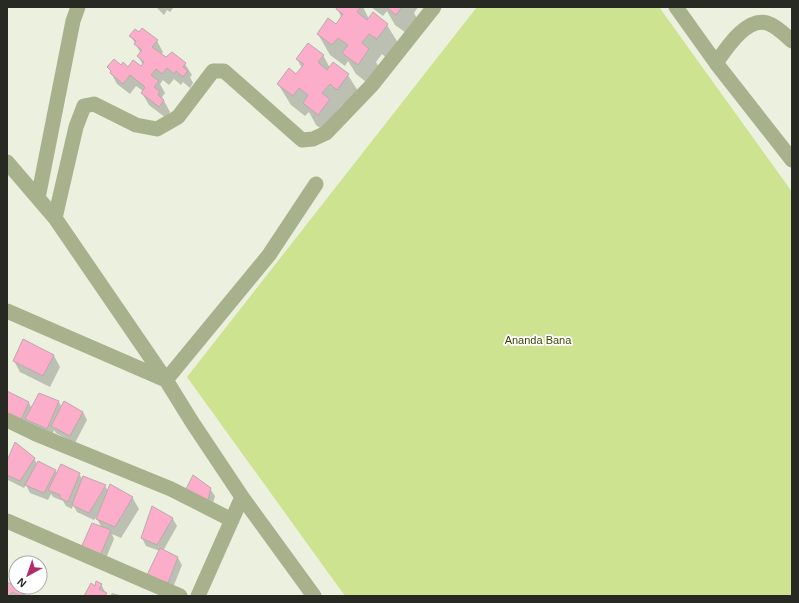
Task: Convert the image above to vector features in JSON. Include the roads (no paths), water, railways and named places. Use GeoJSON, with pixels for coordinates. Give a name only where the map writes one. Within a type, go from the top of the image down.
{"type":"FeatureCollection","features":[{"type":"Feature","properties":{"kind":"street"},"geometry":{"type":"LineString","coordinates":[[38,198],[73,21],[78,7]]}},
{"type":"Feature","properties":{"kind":"street"},"geometry":{"type":"LineString","coordinates":[[55,218],[76,127],[84,106],[94,104],[136,125],[157,129],[178,117],[213,71],[224,71],[302,140],[313,139],[326,133],[372,85],[434,7]]}},
{"type":"Feature","properties":{"kind":"street"},"geometry":{"type":"LineString","coordinates":[[676,7],[716,63],[792,160]]}},
{"type":"Feature","properties":{"kind":"street"},"geometry":{"type":"LineString","coordinates":[[716,63],[723,51],[746,27],[758,23],[766,23],[778,29],[792,41]]}},
{"type":"Feature","properties":{"kind":"street"},"geometry":{"type":"LineString","coordinates":[[7,162],[55,218],[166,380],[242,497],[310,594]]}},
{"type":"Feature","properties":{"kind":"street"},"geometry":{"type":"LineString","coordinates":[[166,380],[270,256],[316,184]]}},
{"type":"Feature","properties":{"kind":"street"},"geometry":{"type":"LineString","coordinates":[[7,312],[166,380]]}},
{"type":"Feature","properties":{"kind":"street"},"geometry":{"type":"LineString","coordinates":[[7,420],[36,434],[171,489],[232,520]]}},
{"type":"Feature","properties":{"kind":"street"},"geometry":{"type":"LineString","coordinates":[[198,596],[242,497]]}},
{"type":"Feature","properties":{"kind":"street"},"geometry":{"type":"LineString","coordinates":[[7,521],[180,596]]}},
{"type":"Feature","properties":{"kind":"park label","name":"Ananda Bana"},"geometry":{"type":"Point","coordinates":[538,340]}}]}
